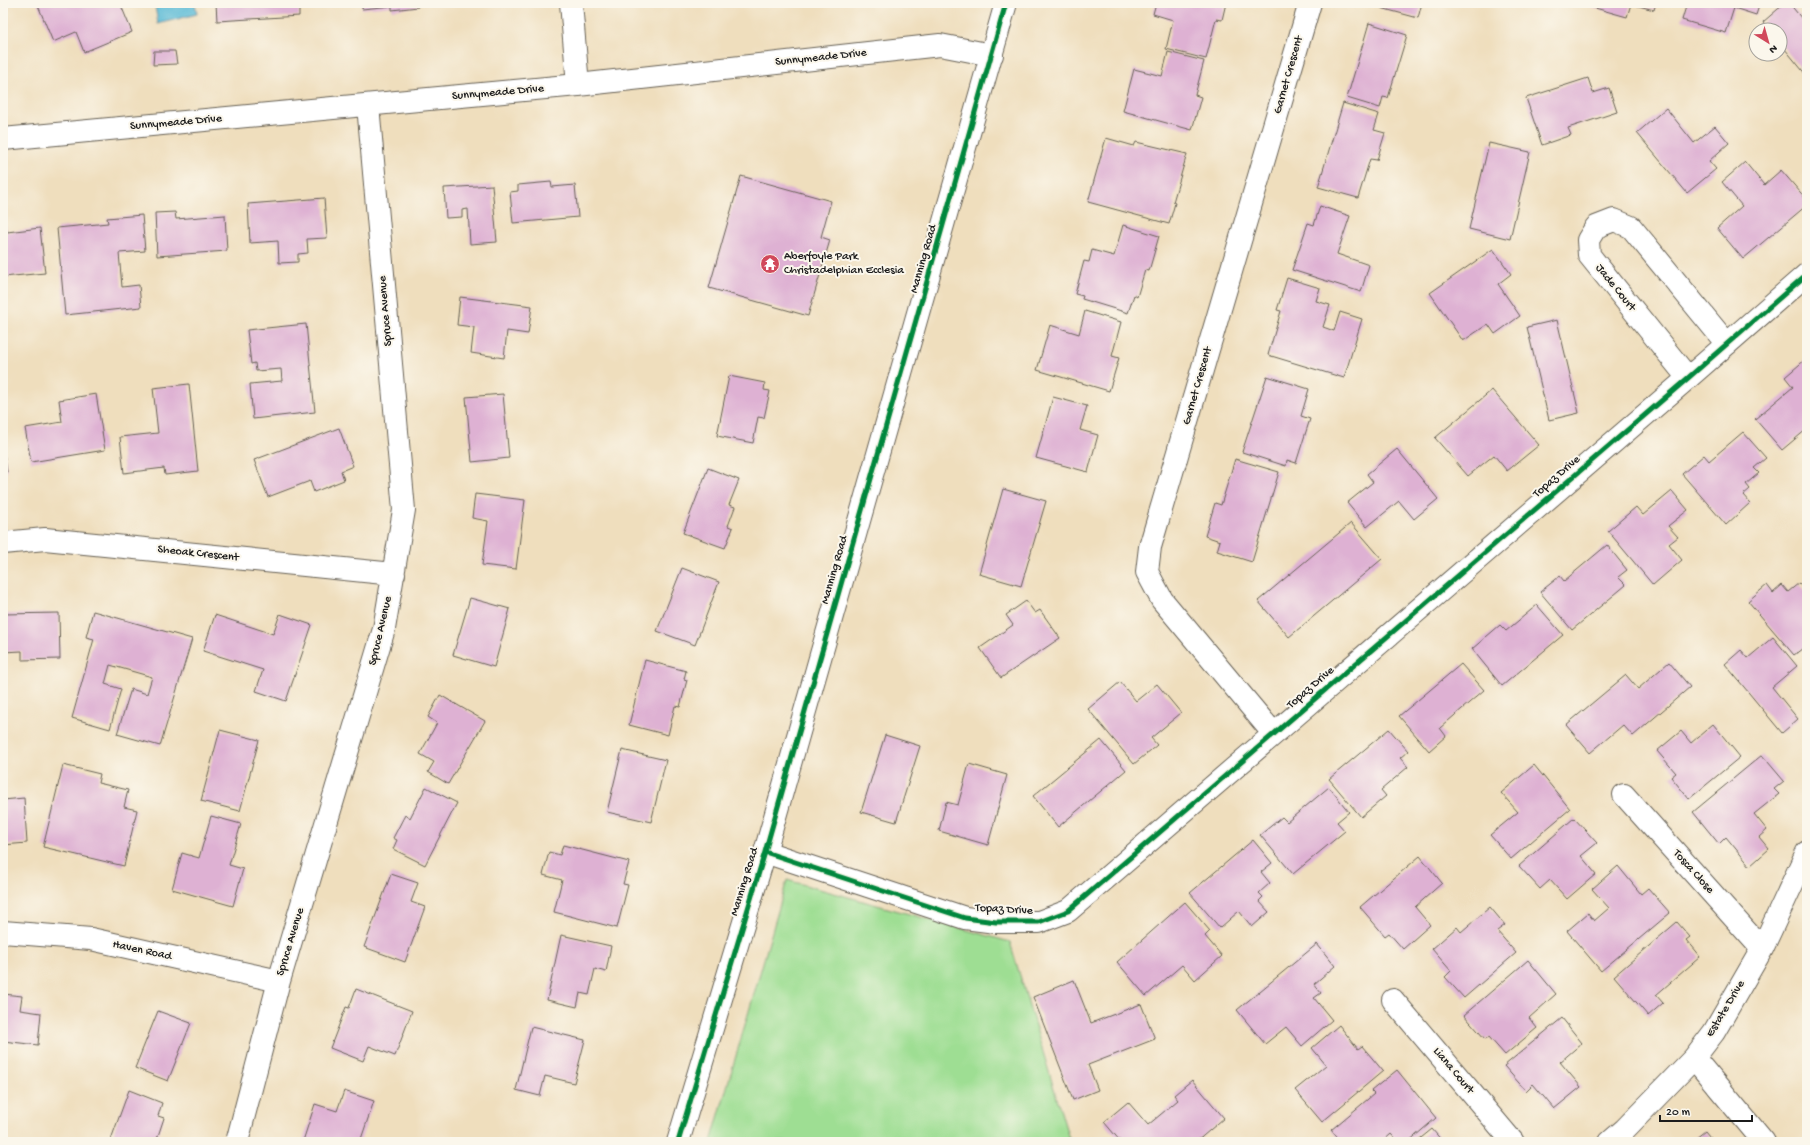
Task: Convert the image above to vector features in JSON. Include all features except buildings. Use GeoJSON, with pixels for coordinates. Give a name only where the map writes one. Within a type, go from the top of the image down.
{"type":"FeatureCollection","features":[{"type":"Feature","properties":{"kind":"street"},"geometry":{"type":"LineString","coordinates":[[571,3],[578,85]]}},
{"type":"Feature","properties":{"kind":"street","name":"Manning Road"},"geometry":{"type":"LineString","coordinates":[[678,1142],[765,852],[1006,3]]}},
{"type":"Feature","properties":{"kind":"street","name":"Garnet Crescent"},"geometry":{"type":"LineString","coordinates":[[1273,733],[1162,600],[1147,572],[1153,540],[1310,3]]}},
{"type":"Feature","properties":{"kind":"street","name":"Sunnymeade Drive"},"geometry":{"type":"LineString","coordinates":[[3,139],[578,85],[940,45],[992,55]]}},
{"type":"Feature","properties":{"kind":"street","name":"Spruce Avenue"},"geometry":{"type":"LineString","coordinates":[[237,1142],[279,981],[384,629],[404,510],[368,105]]}},
{"type":"Feature","properties":{"kind":"street","name":"Jade Court"},"geometry":{"type":"LineString","coordinates":[[1688,378],[1589,255],[1588,240],[1596,227],[1614,220],[1631,227],[1727,344]]}},
{"type":"Feature","properties":{"kind":"street","name":"Topaz Drive"},"geometry":{"type":"LineString","coordinates":[[765,852],[965,918],[996,922],[1039,922],[1068,911],[1807,274]]}},
{"type":"Feature","properties":{"kind":"street","name":"Sheoak Crescent"},"geometry":{"type":"LineString","coordinates":[[3,543],[45,539],[394,574]]}},
{"type":"Feature","properties":{"kind":"street","name":"Tosca Close"},"geometry":{"type":"LineString","coordinates":[[1624,794],[1762,949]]}},
{"type":"Feature","properties":{"kind":"street","name":"Estate Drive"},"geometry":{"type":"LineString","coordinates":[[1610,1142],[1625,1129],[1694,1058],[1714,1032],[1762,949],[1807,852]]}},
{"type":"Feature","properties":{"kind":"street","name":"Haven Road"},"geometry":{"type":"LineString","coordinates":[[3,932],[91,939],[279,981]]}},
{"type":"Feature","properties":{"kind":"street","name":"Liana Court"},"geometry":{"type":"LineString","coordinates":[[1392,1000],[1513,1142]]}},
{"type":"Feature","properties":{"kind":"street"},"geometry":{"type":"LineString","coordinates":[[1694,1058],[1764,1142]]}},
{"type":"Feature","properties":{"kind":"green space"},"geometry":{"type":"Polygon","coordinates":[[[787,880],[1010,942],[1070,1142],[711,1142],[787,880]]]}},
{"type":"Feature","properties":{"kind":"water"},"geometry":{"type":"Polygon","coordinates":[[[176,3],[195,3],[197,14],[158,24],[155,6],[176,3]]]}},
{"type":"Feature","properties":{"kind":"cycle path"},"geometry":{"type":"LineString","coordinates":[[678,1142],[765,852],[1006,3]]}},
{"type":"Feature","properties":{"kind":"cycle path"},"geometry":{"type":"LineString","coordinates":[[765,852],[965,918],[996,922],[1039,922],[1068,911],[1807,274]]}},
{"type":"Feature","properties":{"kind":"place","name":"Aberfoyle Park Christadelphian Ecclesia"},"geometry":{"type":"Point","coordinates":[770,264]}}]}
